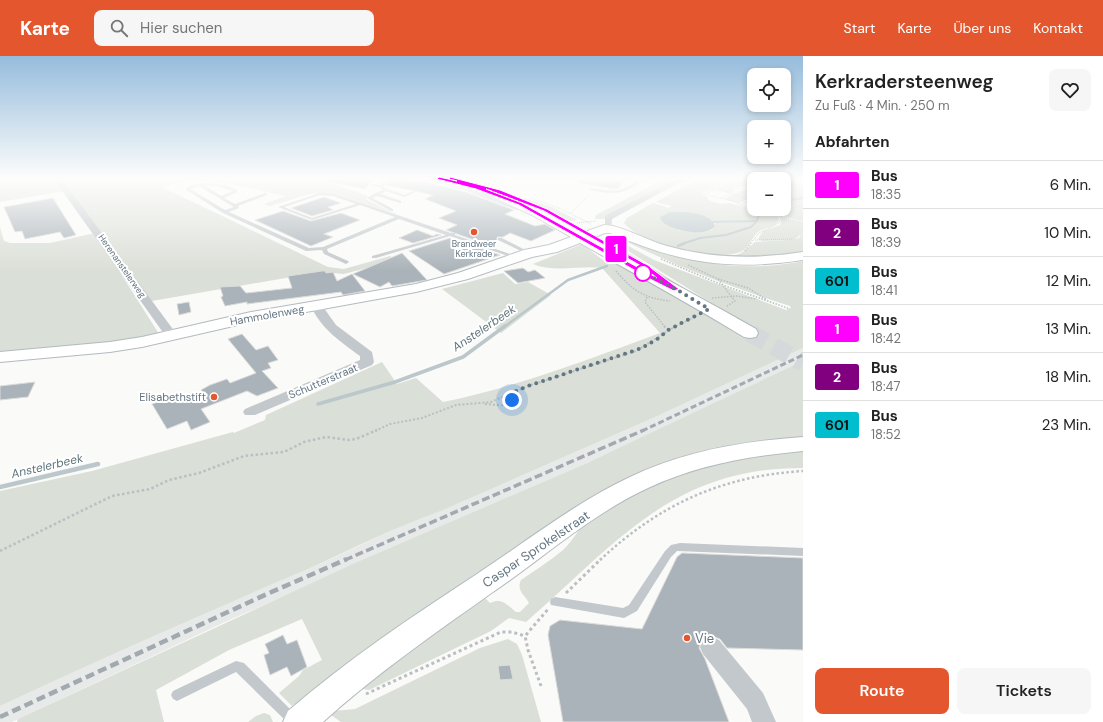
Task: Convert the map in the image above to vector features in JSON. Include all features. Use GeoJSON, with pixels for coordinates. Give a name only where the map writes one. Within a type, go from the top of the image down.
{"type":"FeatureCollection","features":[{"type":"Feature","properties":{"kind":"main road"},"geometry":{"type":"LineString","coordinates":[[529,209],[553,221],[584,232]]}},
{"type":"Feature","properties":{"kind":"main road"},"geometry":{"type":"LineString","coordinates":[[540,209],[584,232],[676,295],[714,305],[750,333]]}},
{"type":"Feature","properties":{"kind":"main road","name":"Hammolenweg"},"geometry":{"type":"LineString","coordinates":[[0,357],[110,347],[251,317],[369,297],[448,280],[522,255],[552,249],[584,232],[608,227]]}},
{"type":"Feature","properties":{"kind":"main road"},"geometry":{"type":"LineString","coordinates":[[608,227],[655,250],[696,258],[731,262],[762,262],[803,256]]}},
{"type":"Feature","properties":{"kind":"main road","name":"Caspar Sprokelstraat"},"geometry":{"type":"LineString","coordinates":[[300,722],[333,694],[388,652],[481,586],[630,487],[658,474],[727,453],[803,444]]}},
{"type":"Feature","properties":{"kind":"street","name":"Herenanstelerweg"},"geometry":{"type":"LineString","coordinates":[[80,209],[171,335]]}},
{"type":"Feature","properties":{"kind":"street"},"geometry":{"type":"LineString","coordinates":[[520,209],[543,220],[553,221]]}},
{"type":"Feature","properties":{"kind":"street"},"geometry":{"type":"LineString","coordinates":[[608,227],[608,218],[627,209]]}},
{"type":"Feature","properties":{"kind":"street","name":"Schutterstraat"},"geometry":{"type":"LineString","coordinates":[[250,412],[367,362],[367,355],[330,325],[323,318],[317,306]]}},
{"type":"Feature","properties":{"kind":"street"},"geometry":{"type":"LineString","coordinates":[[711,647],[755,702],[764,722]]}},
{"type":"Feature","properties":{"kind":"lane"},"geometry":{"type":"LineString","coordinates":[[220,209],[305,250],[312,251],[324,248],[400,217]]}},
{"type":"Feature","properties":{"kind":"lane"},"geometry":{"type":"LineString","coordinates":[[225,212],[232,209]]}},
{"type":"Feature","properties":{"kind":"lane"},"geometry":{"type":"LineString","coordinates":[[285,209],[312,220],[345,209]]}},
{"type":"Feature","properties":{"kind":"lane"},"geometry":{"type":"LineString","coordinates":[[376,209],[522,255]]}},
{"type":"Feature","properties":{"kind":"lane"},"geometry":{"type":"LineString","coordinates":[[391,209],[399,213],[400,217]]}},
{"type":"Feature","properties":{"kind":"lane"},"geometry":{"type":"LineString","coordinates":[[374,257],[453,234]]}},
{"type":"Feature","properties":{"kind":"lane"},"geometry":{"type":"LineString","coordinates":[[500,239],[522,255]]}},
{"type":"Feature","properties":{"kind":"lane"},"geometry":{"type":"LineString","coordinates":[[324,248],[326,252],[346,262]]}},
{"type":"Feature","properties":{"kind":"lane"},"geometry":{"type":"LineString","coordinates":[[556,602],[624,613],[633,608],[668,554],[674,548],[803,552]]}},
{"type":"Feature","properties":{"kind":"lane"},"geometry":{"type":"LineString","coordinates":[[177,695],[236,666],[240,667],[295,722]]}},
{"type":"Feature","properties":{"kind":"path"},"geometry":{"type":"LineString","coordinates":[[558,209],[570,214],[584,232]]}},
{"type":"Feature","properties":{"kind":"path"},"geometry":{"type":"LineString","coordinates":[[570,214],[575,209]]}},
{"type":"Feature","properties":{"kind":"path"},"geometry":{"type":"LineString","coordinates":[[753,209],[803,223]]}},
{"type":"Feature","properties":{"kind":"path"},"geometry":{"type":"LineString","coordinates":[[768,229],[779,223],[780,217],[785,209]]}},
{"type":"Feature","properties":{"kind":"path"},"geometry":{"type":"LineString","coordinates":[[755,240],[793,239],[803,234]]}},
{"type":"Feature","properties":{"kind":"path"},"geometry":{"type":"LineString","coordinates":[[655,250],[658,250],[659,253],[680,263]]}},
{"type":"Feature","properties":{"kind":"path"},"geometry":{"type":"LineString","coordinates":[[655,250],[722,284],[790,309]]}},
{"type":"Feature","properties":{"kind":"path"},"geometry":{"type":"LineString","coordinates":[[684,264],[718,280],[748,288],[768,301]]}},
{"type":"Feature","properties":{"kind":"path"},"geometry":{"type":"LineString","coordinates":[[614,269],[630,288],[646,297],[676,295]]}},
{"type":"Feature","properties":{"kind":"path"},"geometry":{"type":"LineString","coordinates":[[714,305],[735,301],[718,280]]}},
{"type":"Feature","properties":{"kind":"path"},"geometry":{"type":"LineString","coordinates":[[483,404],[590,364],[636,351],[659,338],[668,330],[730,296],[751,297],[768,301]]}},
{"type":"Feature","properties":{"kind":"path"},"geometry":{"type":"LineString","coordinates":[[646,297],[645,302],[658,321],[668,330]]}},
{"type":"Feature","properties":{"kind":"path"},"geometry":{"type":"LineString","coordinates":[[0,551],[112,496],[150,489],[169,480],[203,472],[244,456],[293,449],[308,440],[326,437],[348,440],[356,439],[390,424],[422,418],[456,404],[510,406],[513,404],[509,394]]}},
{"type":"Feature","properties":{"kind":"path"},"geometry":{"type":"LineString","coordinates":[[541,686],[528,650],[525,636],[532,626],[556,602],[608,553],[638,528],[664,510],[692,495],[737,479],[803,471]]}},
{"type":"Feature","properties":{"kind":"path"},"geometry":{"type":"LineString","coordinates":[[333,694],[358,698],[501,632],[512,632],[525,636]]}},
{"type":"Feature","properties":{"kind":"shaded area"},"geometry":{"type":"Polygon","coordinates":[[[82,209],[208,209],[328,267],[344,269],[390,256],[396,260],[344,274],[320,272],[146,302],[82,209]]]}},
{"type":"Feature","properties":{"kind":"shaded area"},"geometry":{"type":"Polygon","coordinates":[[[381,209],[386,209],[396,214],[381,209]]]}},
{"type":"Feature","properties":{"kind":"shaded area"},"geometry":{"type":"Polygon","coordinates":[[[546,209],[556,209],[577,220],[571,221],[546,209]]]}},
{"type":"Feature","properties":{"kind":"shaded area"},"geometry":{"type":"Polygon","coordinates":[[[607,209],[623,209],[605,219],[595,219],[596,215],[607,209]]]}},
{"type":"Feature","properties":{"kind":"shaded area"},"geometry":{"type":"Polygon","coordinates":[[[642,209],[747,209],[747,216],[777,216],[779,218],[778,222],[774,226],[758,232],[743,251],[713,255],[696,253],[661,244],[633,231],[624,223],[627,218],[642,209]],[[679,212],[677,230],[703,232],[712,230],[715,223],[737,223],[713,221],[698,214],[679,212]]]}},
{"type":"Feature","properties":{"kind":"shaded area"},"geometry":{"type":"Polygon","coordinates":[[[791,209],[803,209],[803,222],[783,216],[791,216],[791,209]]]}},
{"type":"Feature","properties":{"kind":"shaded area"},"geometry":{"type":"Polygon","coordinates":[[[670,212],[696,213],[708,217],[715,226],[711,230],[704,232],[688,232],[679,230],[665,224],[661,220],[660,217],[670,212]]]}},
{"type":"Feature","properties":{"kind":"shaded area"},"geometry":{"type":"Polygon","coordinates":[[[782,218],[803,223],[803,233],[793,239],[799,238],[803,234],[803,254],[756,260],[714,255],[728,256],[741,253],[755,242],[786,240],[762,241],[758,239],[763,231],[780,225],[782,218]]]}},
{"type":"Feature","properties":{"kind":"shaded area"},"geometry":{"type":"Polygon","coordinates":[[[0,227],[4,241],[10,243],[50,243],[95,233],[159,334],[92,345],[0,354],[0,227]]]}},
{"type":"Feature","properties":{"kind":"shaded area"},"geometry":{"type":"Polygon","coordinates":[[[620,235],[664,252],[687,259],[710,263],[733,266],[756,266],[779,265],[803,261],[803,348],[653,418],[441,511],[390,531],[308,569],[115,653],[0,706],[0,491],[92,471],[233,432],[234,433],[265,420],[266,415],[382,362],[397,384],[416,378],[443,402],[499,389],[660,333],[602,268],[550,268],[533,264],[582,244],[608,264],[611,264],[601,254],[636,274],[634,275],[681,298],[753,329],[609,239],[614,238],[654,260],[786,310],[791,308],[790,306],[681,266],[617,237],[620,235]]]}},
{"type":"Feature","properties":{"kind":"shaded area"},"geometry":{"type":"Polygon","coordinates":[[[608,240],[616,245],[733,319],[604,241],[608,240]]]}},
{"type":"Feature","properties":{"kind":"shaded area"},"geometry":{"type":"Polygon","coordinates":[[[503,273],[515,284],[528,282],[551,295],[501,333],[442,289],[503,273]]]}},
{"type":"Feature","properties":{"kind":"shaded area"},"geometry":{"type":"Polygon","coordinates":[[[803,348],[803,361],[687,417],[585,464],[225,622],[12,722],[0,722],[0,706],[146,638],[324,562],[412,521],[441,511],[653,418],[803,348]]]}},
{"type":"Feature","properties":{"kind":"shaded area"},"geometry":{"type":"Polygon","coordinates":[[[803,361],[803,438],[691,454],[660,465],[616,485],[298,708],[294,704],[292,706],[279,693],[299,676],[303,670],[322,660],[302,619],[229,650],[156,690],[164,722],[17,722],[18,719],[353,564],[585,464],[803,361]]]}},
{"type":"Feature","properties":{"kind":"shaded area"},"geometry":{"type":"Polygon","coordinates":[[[803,451],[803,468],[757,471],[717,481],[681,496],[649,516],[618,539],[526,622],[509,618],[491,631],[369,690],[363,689],[363,687],[483,596],[490,603],[494,601],[501,601],[516,612],[520,612],[529,603],[520,590],[521,580],[563,550],[587,522],[612,505],[663,480],[717,463],[803,451]]]}},
{"type":"Feature","properties":{"kind":"shaded area"},"geometry":{"type":"Polygon","coordinates":[[[508,639],[517,644],[522,655],[541,722],[341,722],[331,715],[334,711],[355,709],[480,648],[508,639]]]}},
{"type":"Feature","properties":{"kind":"shaded area"},"geometry":{"type":"Polygon","coordinates":[[[264,713],[270,715],[273,722],[248,722],[256,716],[264,713]]]}},
{"type":"Feature","properties":{"kind":"building"},"geometry":{"type":"Polygon","coordinates":[[[5,209],[60,209],[76,235],[64,238],[60,232],[25,239],[22,231],[15,232],[5,209]]]}},
{"type":"Feature","properties":{"kind":"building"},"geometry":{"type":"Polygon","coordinates":[[[294,209],[333,210],[312,216],[294,209]]]}},
{"type":"Feature","properties":{"kind":"building"},"geometry":{"type":"Polygon","coordinates":[[[451,209],[512,209],[514,210],[505,214],[535,226],[545,224],[555,230],[531,241],[510,233],[503,237],[497,237],[497,240],[488,245],[446,230],[457,225],[439,218],[456,211],[451,209]]]}},
{"type":"Feature","properties":{"kind":"building"},"geometry":{"type":"Polygon","coordinates":[[[283,211],[311,221],[341,213],[360,220],[324,234],[333,237],[311,246],[255,220],[283,211]]]}},
{"type":"Feature","properties":{"kind":"building"},"geometry":{"type":"Polygon","coordinates":[[[417,230],[433,236],[437,234],[441,235],[413,243],[399,238],[417,230]]]}},
{"type":"Feature","properties":{"kind":"building"},"geometry":{"type":"Polygon","coordinates":[[[450,238],[500,255],[444,274],[409,251],[450,238]]]}},
{"type":"Feature","properties":{"kind":"building"},"geometry":{"type":"Polygon","coordinates":[[[402,253],[427,280],[392,286],[389,282],[380,287],[353,274],[402,253]]]}},
{"type":"Feature","properties":{"kind":"building"},"geometry":{"type":"Polygon","coordinates":[[[523,268],[528,272],[535,270],[545,278],[518,283],[504,271],[523,268]]]}},
{"type":"Feature","properties":{"kind":"building"},"geometry":{"type":"Polygon","coordinates":[[[325,271],[326,273],[333,272],[337,281],[352,274],[365,291],[343,295],[341,292],[247,304],[247,302],[225,306],[221,297],[223,296],[220,287],[240,286],[246,293],[292,288],[288,276],[325,271]]]}},
{"type":"Feature","properties":{"kind":"building"},"geometry":{"type":"Polygon","coordinates":[[[189,302],[191,312],[179,315],[177,304],[189,302]]]}},
{"type":"Feature","properties":{"kind":"building","name":"Elisabethstift"},"geometry":{"type":"Polygon","coordinates":[[[242,334],[256,350],[268,346],[278,360],[268,363],[271,368],[262,371],[278,388],[257,396],[247,391],[201,409],[210,422],[191,430],[187,421],[167,429],[152,404],[176,396],[181,402],[203,393],[201,390],[210,385],[227,379],[230,383],[256,373],[228,339],[242,334]]]}},
{"type":"Feature","properties":{"kind":"building"},"geometry":{"type":"Polygon","coordinates":[[[35,382],[28,397],[0,400],[0,386],[35,382]]]}},
{"type":"Feature","properties":{"kind":"building","name":"Vie"},"geometry":{"type":"Polygon","coordinates":[[[682,553],[803,558],[803,650],[727,648],[720,639],[712,636],[702,639],[699,648],[705,659],[729,722],[563,722],[548,635],[550,626],[560,620],[642,629],[677,557],[682,553]]]}},
{"type":"Feature","properties":{"kind":"building"},"geometry":{"type":"Polygon","coordinates":[[[283,635],[287,644],[297,640],[307,667],[291,676],[287,667],[270,675],[264,655],[269,653],[265,644],[283,635]]]}},
{"type":"Feature","properties":{"kind":"building"},"geometry":{"type":"Polygon","coordinates":[[[510,665],[513,679],[500,680],[498,666],[510,665]]]}},
{"type":"Feature","properties":{"kind":"waterway","name":"Anstelerbeek"},"geometry":{"type":"LineString","coordinates":[[756,221],[759,216]]}},
{"type":"Feature","properties":{"kind":"waterway","name":"Anstelerbeek"},"geometry":{"type":"LineString","coordinates":[[685,243],[700,238],[726,235],[751,227],[756,221]]}},
{"type":"Feature","properties":{"kind":"waterway"},"geometry":{"type":"LineString","coordinates":[[713,222],[756,221]]}},
{"type":"Feature","properties":{"kind":"waterway","name":"Anstelerbeek"},"geometry":{"type":"LineString","coordinates":[[678,246],[685,243]]}},
{"type":"Feature","properties":{"kind":"waterway","name":"Anstelerbeek"},"geometry":{"type":"LineString","coordinates":[[504,327],[568,280],[607,266]]}},
{"type":"Feature","properties":{"kind":"waterway","name":"Anstelerbeek"},"geometry":{"type":"LineString","coordinates":[[318,404],[395,382],[463,357],[505,326]]}},
{"type":"Feature","properties":{"kind":"waterway","name":"Anstelerbeek"},"geometry":{"type":"LineString","coordinates":[[0,487],[98,464]]}},
{"type":"Feature","properties":{"kind":"tunnel"},"geometry":{"type":"LineString","coordinates":[[750,333],[803,363]]}},
{"type":"Feature","properties":{"kind":"railway"},"geometry":{"type":"LineString","coordinates":[[642,431],[803,355]]}},
{"type":"Feature","properties":{"kind":"railway"},"geometry":{"type":"LineString","coordinates":[[345,560],[644,430]]}},
{"type":"Feature","properties":{"kind":"railway"},"geometry":{"type":"LineString","coordinates":[[0,717],[267,594],[347,559]]}},
{"type":"Feature","properties":{"kind":"bus line","name":"1"},"geometry":{"type":"LineString","coordinates":[[531,209],[654,279],[676,289],[645,266],[573,224],[543,209]]}},
{"type":"Feature","properties":{"kind":"place","name":"Brandweer Kerkrade"},"geometry":{"type":"Point","coordinates":[474,232]}},
{"type":"Feature","properties":{"kind":"place","name":"Elisabethstift"},"geometry":{"type":"Point","coordinates":[214,397]}},
{"type":"Feature","properties":{"kind":"place","name":"Vie"},"geometry":{"type":"Point","coordinates":[687,638]}},
{"type":"Feature","properties":{"kind":"route"},"geometry":{"type":"LineString","coordinates":[[512,400],[509,394],[528,386],[556,378],[590,364],[636,351],[659,338],[668,330],[709,309],[676,289],[642,272],[643,273]]}}]}
